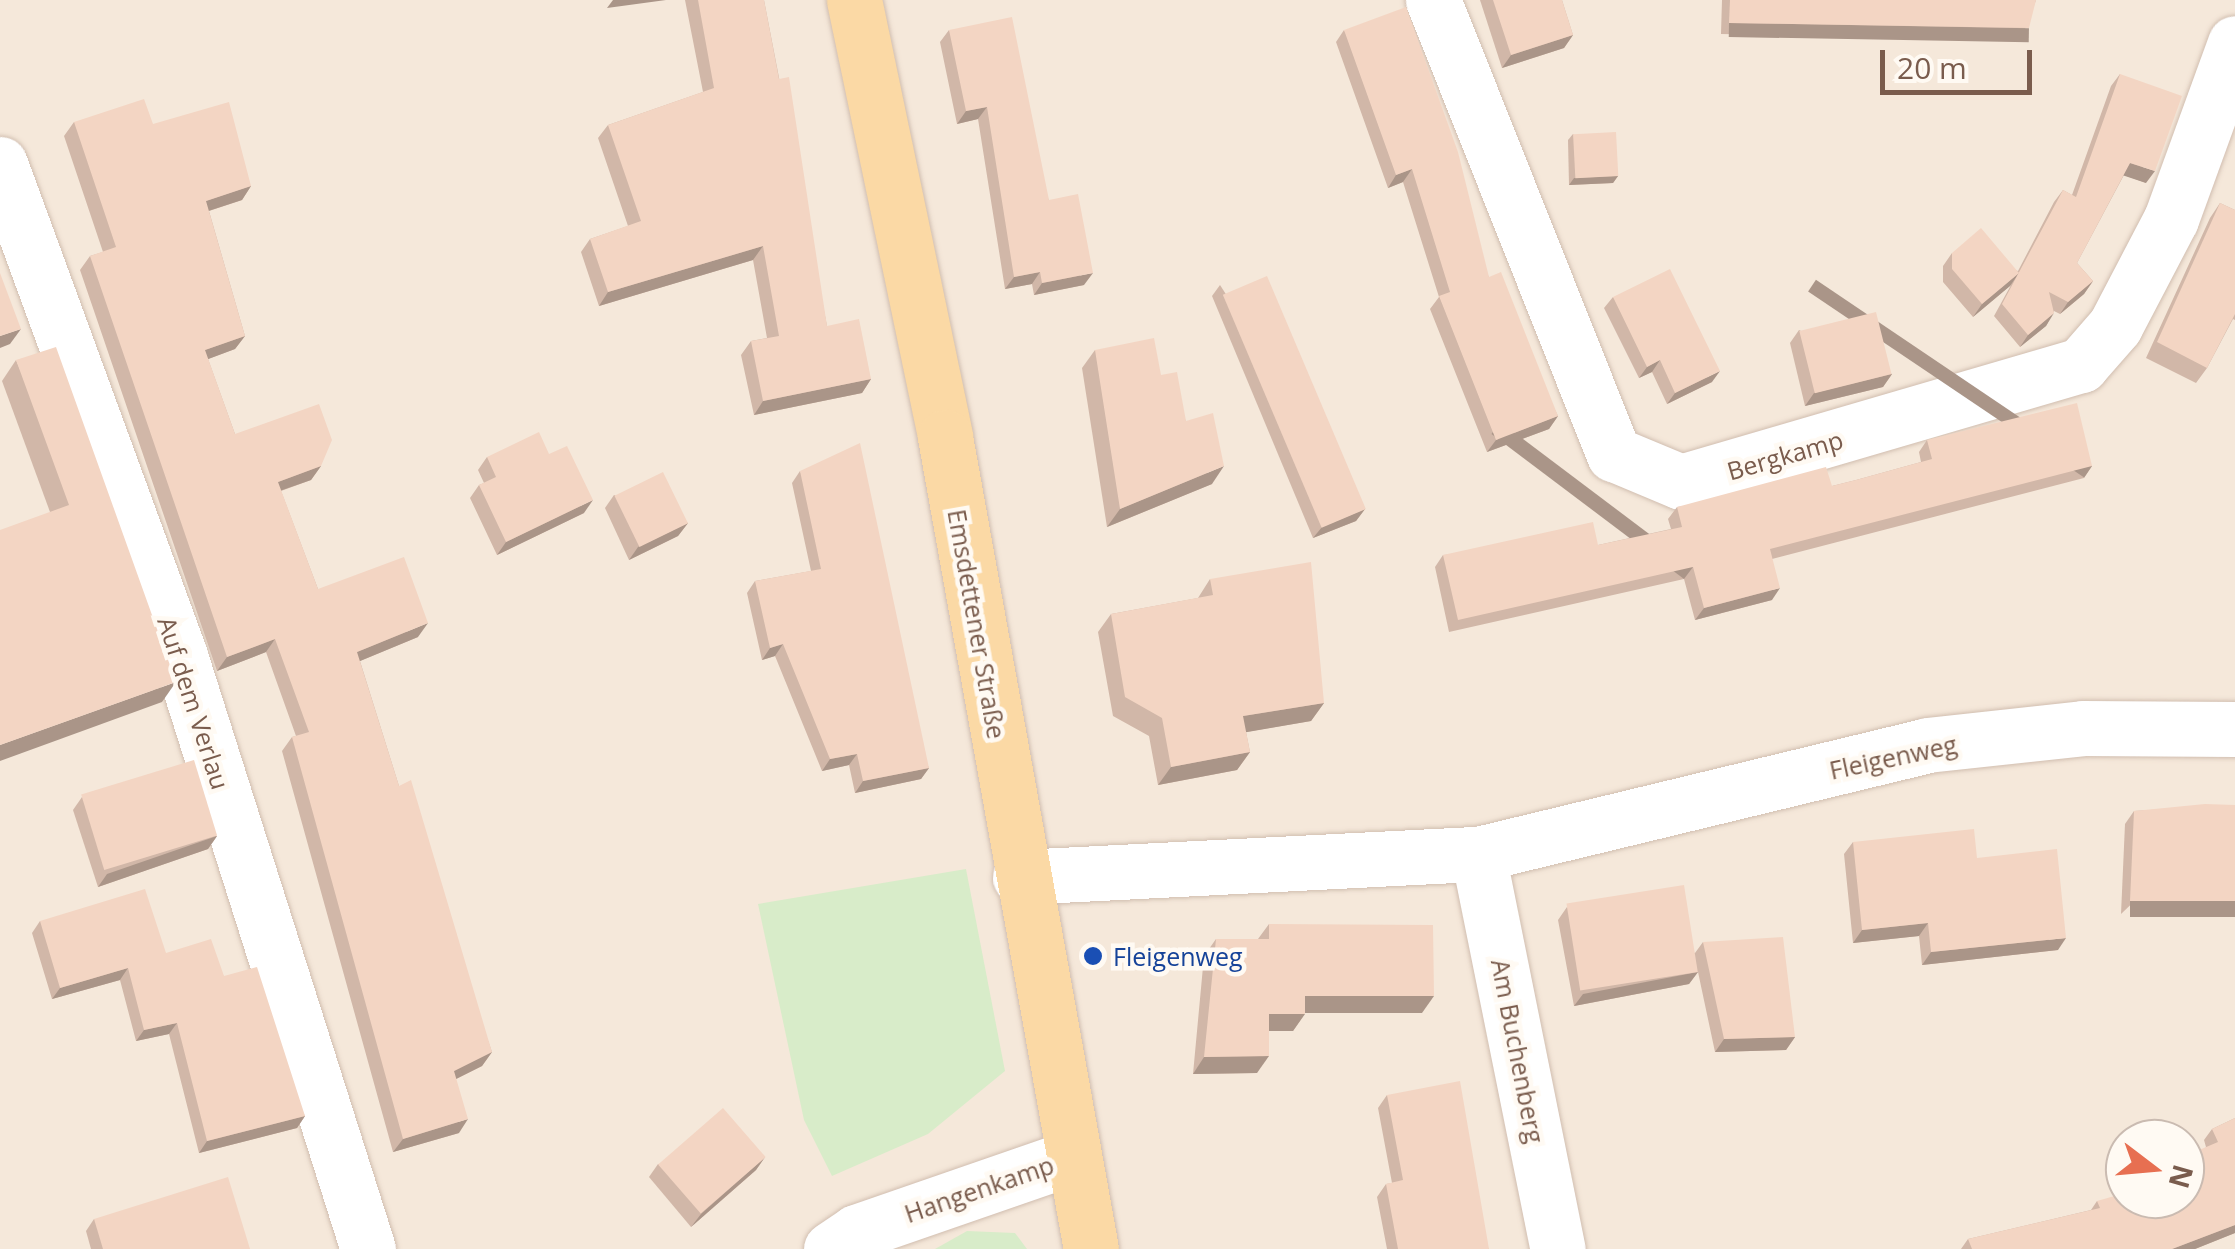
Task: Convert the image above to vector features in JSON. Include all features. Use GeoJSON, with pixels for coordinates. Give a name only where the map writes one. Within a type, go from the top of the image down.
{"type":"FeatureCollection","features":[{"type":"Feature","properties":{"kind":"main road","name":"Emsdettener Straße"},"geometry":{"type":"LineString","coordinates":[[854,0],[945,437],[1020,876],[1091,1249]]}},
{"type":"Feature","properties":{"kind":"street","name":"Bergkamp"},"geometry":{"type":"LineString","coordinates":[[1433,0],[1614,454],[1681,482],[2081,365],[2115,326],[2171,219],[2235,43]]}},
{"type":"Feature","properties":{"kind":"street","name":"Auf dem Verlau"},"geometry":{"type":"LineString","coordinates":[[0,164],[180,656],[368,1249]]}},
{"type":"Feature","properties":{"kind":"street","name":"Fleigenweg"},"geometry":{"type":"LineString","coordinates":[[1020,876],[1478,854],[1927,745],[2083,728],[2235,729]]}},
{"type":"Feature","properties":{"kind":"street","name":"Am Buchenberg"},"geometry":{"type":"LineString","coordinates":[[1478,854],[1558,1249]]}},
{"type":"Feature","properties":{"kind":"street","name":"Hangenkamp"},"geometry":{"type":"LineString","coordinates":[[831,1249],[856,1232],[1074,1157]]}},
{"type":"Feature","properties":{"kind":"shaded area"},"geometry":{"type":"Polygon","coordinates":[[[0,0],[2235,0],[2235,1249],[0,1249],[0,0]]]}},
{"type":"Feature","properties":{"kind":"green space"},"geometry":{"type":"Polygon","coordinates":[[[966,869],[1005,1071],[928,1134],[832,1176],[804,1120],[758,904],[966,869]]]}},
{"type":"Feature","properties":{"kind":"green space"},"geometry":{"type":"Polygon","coordinates":[[[967,1231],[1015,1233],[1027,1249],[935,1249],[967,1231]]]}},
{"type":"Feature","properties":{"kind":"building"},"geometry":{"type":"Polygon","coordinates":[[[698,0],[764,0],[779,79],[789,77],[827,326],[859,319],[871,379],[763,401],[751,341],[779,336],[763,246],[608,292],[590,239],[641,221],[608,125],[714,88],[698,0]]]}},
{"type":"Feature","properties":{"kind":"building"},"geometry":{"type":"Polygon","coordinates":[[[1493,0],[1562,0],[1573,35],[1511,55],[1493,0]]]}},
{"type":"Feature","properties":{"kind":"building"},"geometry":{"type":"Polygon","coordinates":[[[1730,0],[2036,0],[2029,28],[1729,23],[1730,0]]]}},
{"type":"Feature","properties":{"kind":"building"},"geometry":{"type":"Polygon","coordinates":[[[1406,7],[1458,152],[1489,277],[1501,272],[1558,416],[1496,440],[1439,296],[1450,292],[1412,169],[1396,175],[1344,30],[1406,7]]]}},
{"type":"Feature","properties":{"kind":"building"},"geometry":{"type":"Polygon","coordinates":[[[1012,17],[1049,200],[1078,194],[1093,273],[1042,283],[1040,272],[1014,277],[987,107],[966,111],[949,30],[1012,17]]]}},
{"type":"Feature","properties":{"kind":"building"},"geometry":{"type":"Polygon","coordinates":[[[2120,74],[2182,96],[2155,171],[2130,163],[2077,263],[2093,281],[2068,302],[2049,292],[2054,313],[2028,335],[2002,304],[2063,190],[2076,197],[2120,74]]]}},
{"type":"Feature","properties":{"kind":"building"},"geometry":{"type":"Polygon","coordinates":[[[144,99],[153,124],[229,102],[251,186],[206,201],[245,336],[205,350],[235,434],[319,404],[332,440],[321,466],[278,482],[318,589],[404,557],[428,623],[357,652],[399,786],[411,780],[492,1052],[454,1071],[468,1119],[403,1139],[292,737],[309,732],[275,639],[227,657],[90,256],[116,247],[74,122],[144,99]]]}},
{"type":"Feature","properties":{"kind":"building"},"geometry":{"type":"Polygon","coordinates":[[[1616,132],[1618,176],[1575,178],[1573,134],[1616,132]]]}},
{"type":"Feature","properties":{"kind":"building"},"geometry":{"type":"Polygon","coordinates":[[[2220,203],[2235,210],[2235,314],[2207,368],[2157,342],[2220,203]]]}},
{"type":"Feature","properties":{"kind":"building"},"geometry":{"type":"Polygon","coordinates":[[[1981,228],[2019,273],[1982,304],[1952,269],[1952,253],[1981,228]]]}},
{"type":"Feature","properties":{"kind":"building"},"geometry":{"type":"Polygon","coordinates":[[[1670,269],[1720,371],[1675,393],[1660,360],[1647,367],[1613,297],[1670,269]]]}},
{"type":"Feature","properties":{"kind":"building"},"geometry":{"type":"Polygon","coordinates":[[[0,273],[21,329],[0,336],[0,273]]]}},
{"type":"Feature","properties":{"kind":"building"},"geometry":{"type":"Polygon","coordinates":[[[1267,276],[1366,509],[1322,528],[1223,295],[1267,276]]]}},
{"type":"Feature","properties":{"kind":"building"},"geometry":{"type":"Polygon","coordinates":[[[1876,312],[1891,374],[1815,393],[1799,331],[1876,312]]]}},
{"type":"Feature","properties":{"kind":"building"},"geometry":{"type":"Polygon","coordinates":[[[1154,338],[1161,375],[1177,372],[1186,421],[1213,413],[1224,466],[1120,509],[1095,350],[1154,338]]]}},
{"type":"Feature","properties":{"kind":"building"},"geometry":{"type":"Polygon","coordinates":[[[56,347],[176,682],[0,745],[0,530],[69,505],[16,360],[56,347]]]}},
{"type":"Feature","properties":{"kind":"building"},"geometry":{"type":"Polygon","coordinates":[[[2077,403],[2092,466],[1770,549],[1780,588],[1704,608],[1693,567],[1458,620],[1443,555],[1593,522],[1598,545],[1682,527],[1677,507],[1826,467],[1832,486],[1856,480],[1932,459],[1927,440],[2077,403]]]}},
{"type":"Feature","properties":{"kind":"building"},"geometry":{"type":"Polygon","coordinates":[[[539,432],[549,454],[567,446],[593,500],[506,542],[479,485],[496,477],[487,457],[539,432]]]}},
{"type":"Feature","properties":{"kind":"building"},"geometry":{"type":"Polygon","coordinates":[[[860,443],[929,768],[863,781],[857,754],[830,759],[783,644],[770,648],[755,581],[821,569],[800,471],[860,443]]]}},
{"type":"Feature","properties":{"kind":"building"},"geometry":{"type":"Polygon","coordinates":[[[663,472],[688,523],[639,547],[614,496],[663,472]]]}},
{"type":"Feature","properties":{"kind":"building"},"geometry":{"type":"Polygon","coordinates":[[[1311,562],[1324,703],[1243,716],[1250,752],[1171,767],[1162,718],[1125,697],[1111,614],[1213,595],[1210,579],[1311,562]]]}},
{"type":"Feature","properties":{"kind":"building"},"geometry":{"type":"Polygon","coordinates":[[[194,760],[217,836],[104,870],[81,794],[194,760]]]}},
{"type":"Feature","properties":{"kind":"building"},"geometry":{"type":"Polygon","coordinates":[[[2235,805],[2235,901],[2130,901],[2134,811],[2235,805]]]}},
{"type":"Feature","properties":{"kind":"building"},"geometry":{"type":"Polygon","coordinates":[[[1974,829],[1977,858],[2057,849],[2066,938],[1931,952],[1928,923],[1862,930],[1853,842],[1974,829]]]}},
{"type":"Feature","properties":{"kind":"building"},"geometry":{"type":"Polygon","coordinates":[[[1684,885],[1698,972],[1580,991],[1566,904],[1684,885]]]}},
{"type":"Feature","properties":{"kind":"building"},"geometry":{"type":"Polygon","coordinates":[[[145,889],[166,953],[211,939],[224,976],[257,967],[305,1116],[207,1141],[177,1023],[144,1030],[128,968],[60,988],[40,921],[145,889]]]}},
{"type":"Feature","properties":{"kind":"building"},"geometry":{"type":"Polygon","coordinates":[[[1269,924],[1433,925],[1434,996],[1305,996],[1305,1014],[1269,1014],[1269,1056],[1204,1057],[1216,939],[1269,939],[1269,924]]]}},
{"type":"Feature","properties":{"kind":"building"},"geometry":{"type":"Polygon","coordinates":[[[1783,937],[1795,1037],[1724,1039],[1703,942],[1783,937]]]}},
{"type":"Feature","properties":{"kind":"building"},"geometry":{"type":"Polygon","coordinates":[[[1460,1081],[1489,1249],[1398,1249],[1386,1184],[1403,1180],[1387,1095],[1460,1081]]]}},
{"type":"Feature","properties":{"kind":"building"},"geometry":{"type":"Polygon","coordinates":[[[723,1108],[766,1157],[701,1213],[658,1164],[723,1108]]]}},
{"type":"Feature","properties":{"kind":"building"},"geometry":{"type":"Polygon","coordinates":[[[2235,1118],[2235,1225],[2172,1249],[1972,1249],[1968,1239],[2100,1208],[2097,1201],[2105,1199],[2105,1219],[2205,1219],[2205,1148],[2218,1142],[2212,1129],[2235,1118]]]}},
{"type":"Feature","properties":{"kind":"building"},"geometry":{"type":"Polygon","coordinates":[[[228,1177],[250,1249],[103,1249],[94,1219],[228,1177]]]}},
{"type":"Feature","properties":{"kind":"place","name":"Fleigenweg"},"geometry":{"type":"Point","coordinates":[1093,956]}}]}
